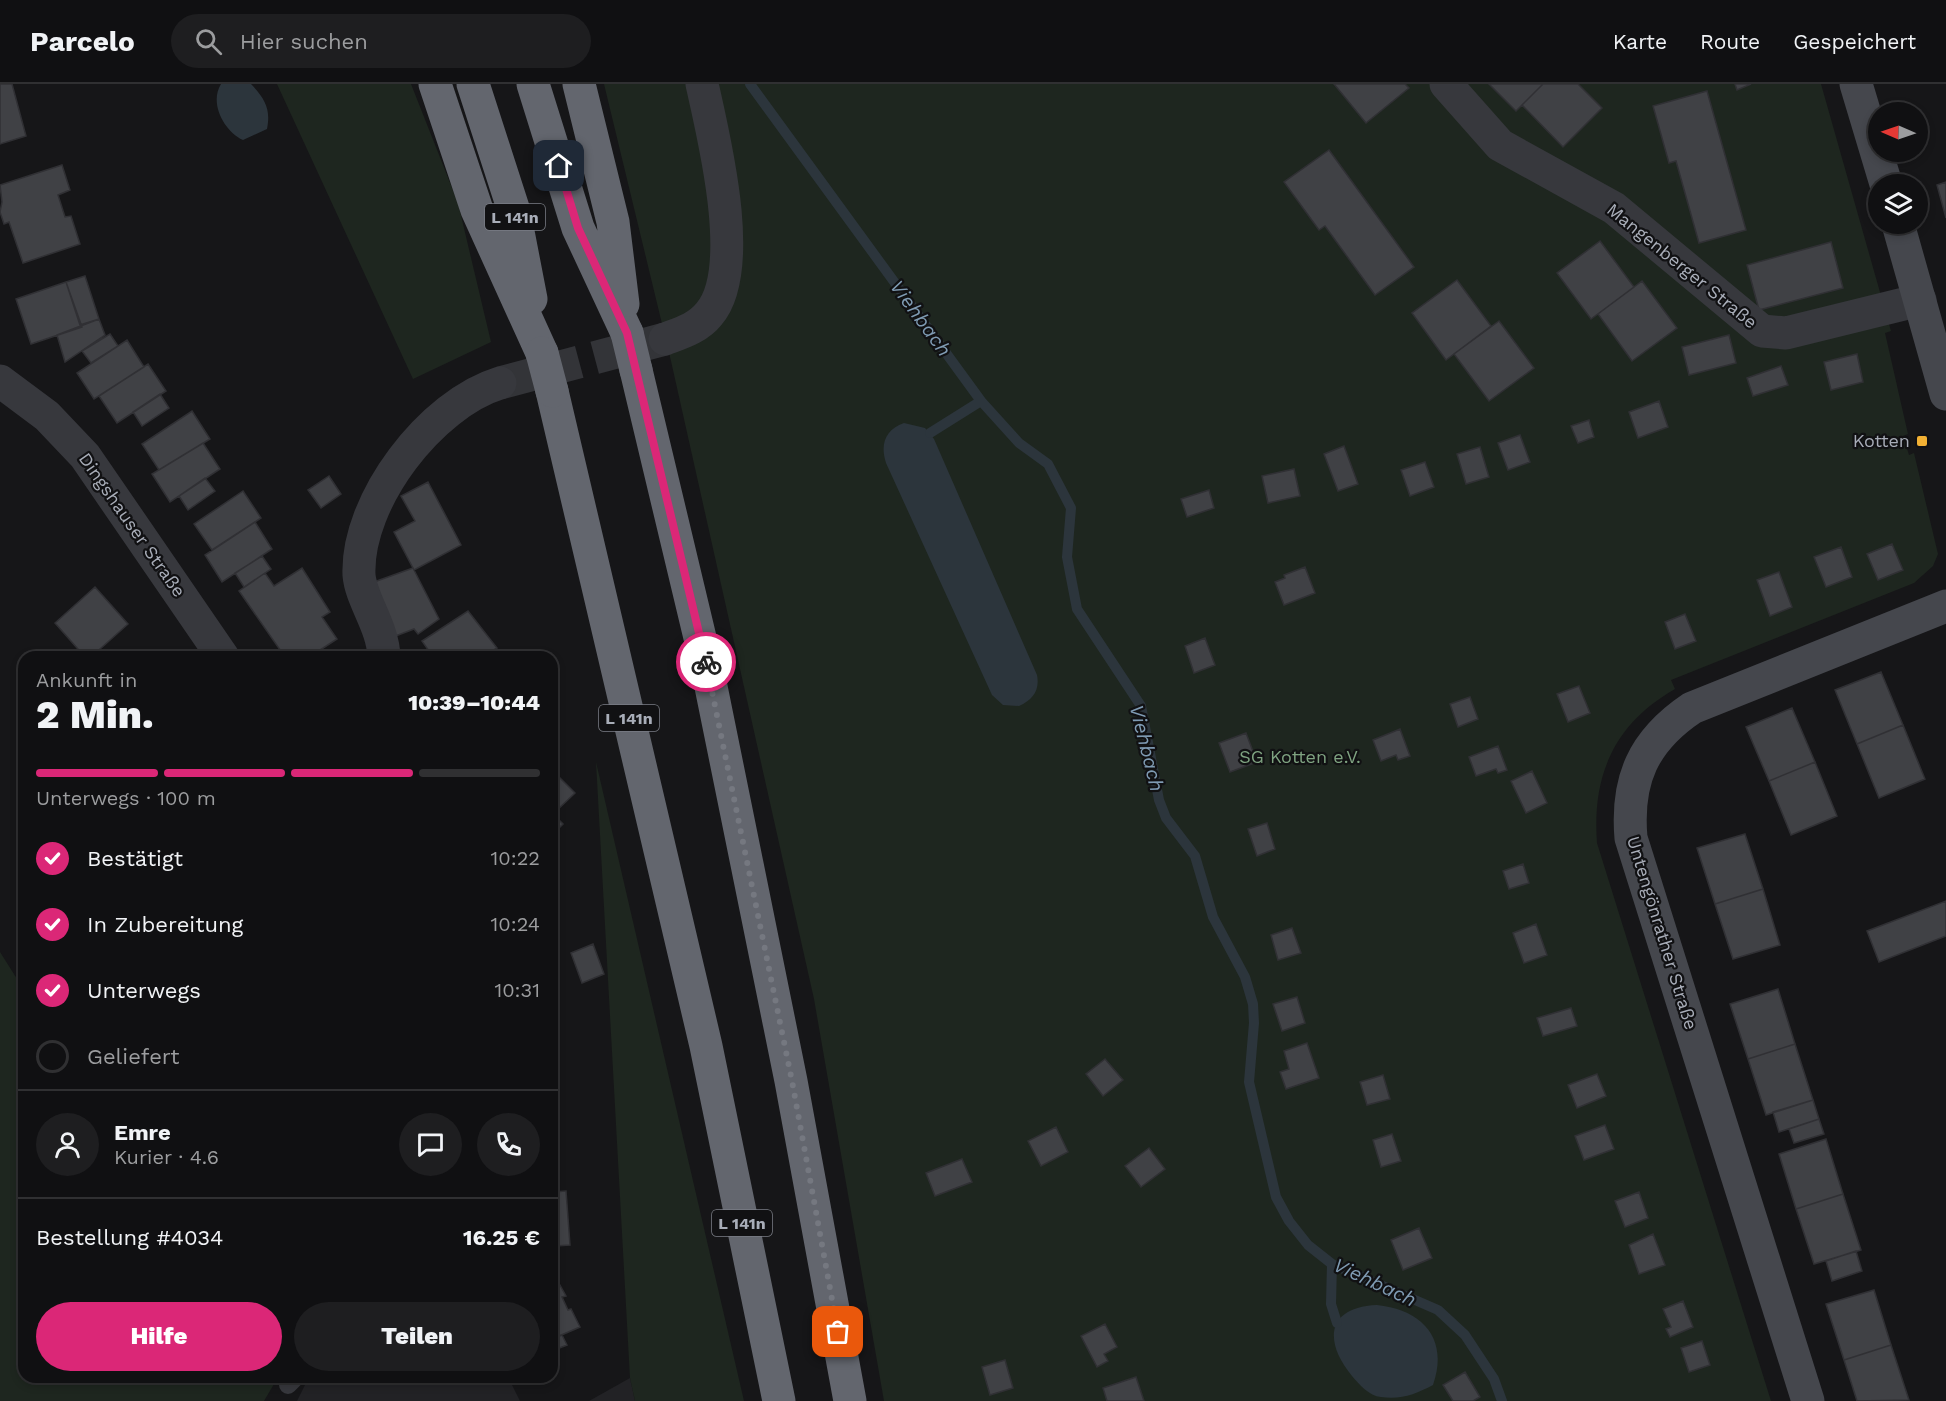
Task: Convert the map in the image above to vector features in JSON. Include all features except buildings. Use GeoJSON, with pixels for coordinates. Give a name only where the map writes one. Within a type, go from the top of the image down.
{"type":"FeatureCollection","features":[{"type":"Feature","properties":{"kind":"highway"},"geometry":{"type":"LineString","coordinates":[[435,84],[477,210],[542,353]]}},
{"type":"Feature","properties":{"kind":"highway","name":"L 141n"},"geometry":{"type":"LineString","coordinates":[[473,84],[514,211],[542,353],[706,1046],[779,1401]]}},
{"type":"Feature","properties":{"kind":"highway","name":"L 141n"},"geometry":{"type":"LineString","coordinates":[[533,84],[578,228],[627,333],[636,370],[707,667],[792,1081],[850,1401]]}},
{"type":"Feature","properties":{"kind":"highway"},"geometry":{"type":"LineString","coordinates":[[579,84],[613,222],[627,333]]}},
{"type":"Feature","properties":{"kind":"street"},"geometry":{"type":"LineString","coordinates":[[665,339],[690,329],[709,315],[716,305],[725,282],[727,240],[724,200],[702,84]]}},
{"type":"Feature","properties":{"kind":"street","name":"Mangenberger Straße"},"geometry":{"type":"LineString","coordinates":[[1446,84],[1500,145],[1614,208],[1762,331],[1786,333],[1920,300]]}},
{"type":"Feature","properties":{"kind":"street"},"geometry":{"type":"LineString","coordinates":[[1856,84],[1883,174]]}},
{"type":"Feature","properties":{"kind":"street"},"geometry":{"type":"LineString","coordinates":[[1901,234],[1946,394]]}},
{"type":"Feature","properties":{"kind":"street","name":"Dingshauser Straße"},"geometry":{"type":"LineString","coordinates":[[0,381],[47,416],[85,456],[219,651]]}},
{"type":"Feature","properties":{"kind":"street"},"geometry":{"type":"LineString","coordinates":[[383,651],[379,630],[362,590],[359,575],[361,553],[371,516],[389,481],[428,430],[463,399],[480,389],[500,383]]}},
{"type":"Feature","properties":{"kind":"street","name":"Untengönrather Straße"},"geometry":{"type":"LineString","coordinates":[[1808,1401],[1631,838],[1629,808],[1633,781],[1660,736],[1672,722],[1692,708],[1946,606]]}},
{"type":"Feature","properties":{"kind":"shaded area"},"geometry":{"type":"Polygon","coordinates":[[[221,84],[251,84],[266,105],[267,129],[243,140],[236,136],[220,116],[217,99],[221,84]]]}},
{"type":"Feature","properties":{"kind":"shaded area"},"geometry":{"type":"Polygon","coordinates":[[[904,423],[925,428],[934,439],[1037,675],[1034,694],[1019,706],[1003,705],[992,695],[886,463],[884,444],[886,438],[892,430],[904,423]]]}},
{"type":"Feature","properties":{"kind":"shaded area"},"geometry":{"type":"Polygon","coordinates":[[[1377,1305],[1407,1313],[1419,1320],[1428,1330],[1437,1354],[1437,1369],[1433,1385],[1414,1394],[1388,1398],[1368,1392],[1352,1376],[1337,1350],[1334,1339],[1335,1328],[1339,1319],[1348,1312],[1360,1307],[1377,1305]]]}},
{"type":"Feature","properties":{"kind":"shaded area"},"geometry":{"type":"Polygon","coordinates":[[[630,1378],[635,1401],[589,1401],[630,1378]]]}},
{"type":"Feature","properties":{"kind":"shaded area"},"geometry":{"type":"Polygon","coordinates":[[[306,1383],[511,1383],[520,1401],[297,1401],[306,1383]]]}},
{"type":"Feature","properties":{"kind":"green space"},"geometry":{"type":"Polygon","coordinates":[[[277,84],[411,84],[458,203],[491,342],[413,379],[277,84]]]}},
{"type":"Feature","properties":{"kind":"green space","name":"SG Kotten e.V."},"geometry":{"type":"Polygon","coordinates":[[[604,84],[1821,84],[1891,331],[1885,333],[1908,434],[1903,436],[1909,455],[1914,453],[1938,554],[1933,566],[1914,583],[1671,680],[1675,689],[1636,718],[1622,735],[1611,754],[1598,795],[1596,818],[1597,843],[1771,1401],[884,1401],[814,999],[671,361],[604,84]]]}},
{"type":"Feature","properties":{"kind":"green space"},"geometry":{"type":"Polygon","coordinates":[[[596,762],[744,1401],[635,1401],[630,1378],[596,762]]]}},
{"type":"Feature","properties":{"kind":"green space"},"geometry":{"type":"Polygon","coordinates":[[[0,952],[18,980],[18,1383],[274,1384],[264,1401],[0,1401],[0,952]]]}},
{"type":"Feature","properties":{"kind":"waterway","name":"Viehbach"},"geometry":{"type":"LineString","coordinates":[[750,84],[981,401],[1019,443],[1048,464],[1071,508],[1067,557],[1077,609],[1141,706],[1159,800],[1166,818],[1195,856],[1213,917],[1245,977],[1253,1004],[1254,1023],[1249,1082],[1276,1197],[1289,1221],[1308,1245],[1332,1264],[1438,1310],[1465,1335],[1494,1379],[1502,1401]]}},
{"type":"Feature","properties":{"kind":"waterway"},"geometry":{"type":"LineString","coordinates":[[930,433],[981,401]]}},
{"type":"Feature","properties":{"kind":"waterway"},"geometry":{"type":"LineString","coordinates":[[1332,1264],[1331,1304],[1337,1323]]}},
{"type":"Feature","properties":{"kind":"tunnel"},"geometry":{"type":"LineString","coordinates":[[500,383],[665,339]]}},
{"type":"Feature","properties":{"kind":"way so far"},"geometry":{"type":"LineString","coordinates":[[706,662],[792,1081],[838,1332]]}},
{"type":"Feature","properties":{"kind":"place","name":"Kotten"},"geometry":{"type":"Point","coordinates":[1922,441]}},
{"type":"Feature","properties":{"kind":"route"},"geometry":{"type":"LineString","coordinates":[[559,166],[578,228],[627,333],[706,662]]}}]}
